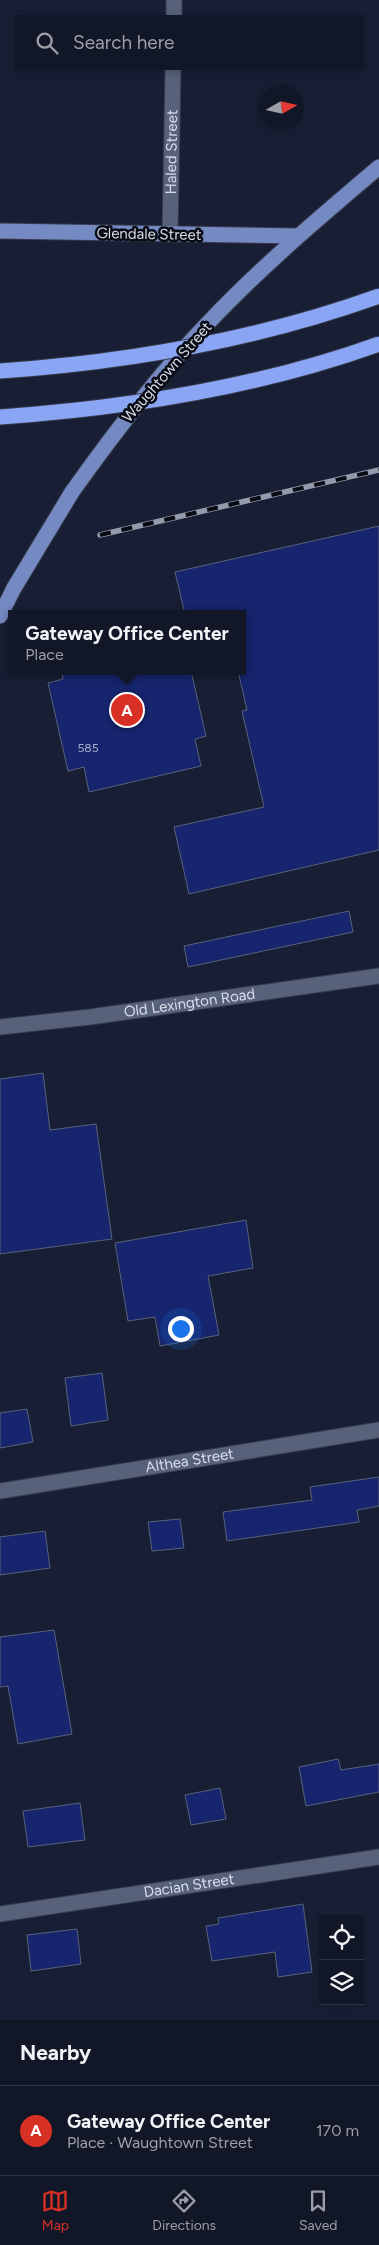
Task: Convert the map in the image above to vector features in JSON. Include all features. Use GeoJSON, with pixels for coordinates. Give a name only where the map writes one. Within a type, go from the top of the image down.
{"type":"FeatureCollection","features":[{"type":"Feature","properties":{"kind":"highway"},"geometry":{"type":"LineString","coordinates":[[0,371],[98,362],[169,351],[293,324],[379,296]]}},
{"type":"Feature","properties":{"kind":"highway"},"geometry":{"type":"LineString","coordinates":[[0,417],[114,406],[177,397],[305,368],[379,344]]}},
{"type":"Feature","properties":{"kind":"main road","name":"Waughtown Street"},"geometry":{"type":"LineString","coordinates":[[0,616],[14,588],[72,492],[165,370],[250,280],[297,236],[379,166]]}},
{"type":"Feature","properties":{"kind":"main road","name":"Glendale Street"},"geometry":{"type":"LineString","coordinates":[[0,231],[297,236]]}},
{"type":"Feature","properties":{"kind":"street"},"geometry":{"type":"LineString","coordinates":[[174,0],[174,15]]}},
{"type":"Feature","properties":{"kind":"street","name":"Haled Street"},"geometry":{"type":"LineString","coordinates":[[170,234],[173,70]]}},
{"type":"Feature","properties":{"kind":"street","name":"Old Lexington Road"},"geometry":{"type":"LineString","coordinates":[[0,1027],[90,1017],[379,976]]}},
{"type":"Feature","properties":{"kind":"street","name":"Althea Street"},"geometry":{"type":"LineString","coordinates":[[0,1491],[379,1430]]}},
{"type":"Feature","properties":{"kind":"street","name":"Dacian Street"},"geometry":{"type":"LineString","coordinates":[[0,1914],[379,1857]]}},
{"type":"Feature","properties":{"kind":"building"},"geometry":{"type":"Polygon","coordinates":[[[379,526],[379,850],[189,894],[174,827],[264,807],[242,711],[247,710],[239,675],[246,675],[246,610],[184,610],[175,572],[379,526]]]}},
{"type":"Feature","properties":{"kind":"building"},"geometry":{"type":"Polygon","coordinates":[[[62,675],[192,675],[206,736],[195,739],[201,766],[89,792],[84,767],[68,771],[48,683],[63,679],[62,675]]]}},
{"type":"Feature","properties":{"kind":"building"},"geometry":{"type":"Polygon","coordinates":[[[349,911],[353,932],[188,967],[184,946],[349,911]]]}},
{"type":"Feature","properties":{"kind":"building"},"geometry":{"type":"Polygon","coordinates":[[[43,1073],[50,1130],[96,1124],[112,1239],[0,1254],[0,1079],[43,1073]]]}},
{"type":"Feature","properties":{"kind":"building"},"geometry":{"type":"Polygon","coordinates":[[[246,1220],[253,1268],[208,1276],[219,1335],[160,1346],[155,1317],[128,1321],[115,1243],[246,1220]]]}},
{"type":"Feature","properties":{"kind":"building"},"geometry":{"type":"Polygon","coordinates":[[[102,1373],[108,1420],[71,1426],[65,1378],[102,1373]]]}},
{"type":"Feature","properties":{"kind":"building"},"geometry":{"type":"Polygon","coordinates":[[[27,1409],[33,1442],[0,1448],[0,1413],[27,1409]]]}},
{"type":"Feature","properties":{"kind":"building"},"geometry":{"type":"Polygon","coordinates":[[[379,1477],[379,1506],[357,1510],[359,1522],[227,1541],[223,1512],[312,1500],[310,1487],[379,1477]]]}},
{"type":"Feature","properties":{"kind":"building"},"geometry":{"type":"Polygon","coordinates":[[[180,1519],[184,1548],[152,1551],[148,1522],[180,1519]]]}},
{"type":"Feature","properties":{"kind":"building"},"geometry":{"type":"Polygon","coordinates":[[[45,1531],[50,1568],[0,1575],[0,1537],[45,1531]]]}},
{"type":"Feature","properties":{"kind":"building"},"geometry":{"type":"Polygon","coordinates":[[[54,1630],[72,1734],[18,1744],[8,1686],[0,1687],[0,1637],[54,1630]]]}},
{"type":"Feature","properties":{"kind":"building"},"geometry":{"type":"Polygon","coordinates":[[[338,1759],[341,1770],[379,1764],[379,1792],[306,1806],[299,1767],[338,1759]]]}},
{"type":"Feature","properties":{"kind":"building"},"geometry":{"type":"Polygon","coordinates":[[[220,1788],[226,1819],[191,1825],[185,1795],[220,1788]]]}},
{"type":"Feature","properties":{"kind":"building"},"geometry":{"type":"Polygon","coordinates":[[[80,1803],[85,1840],[28,1847],[23,1811],[80,1803]]]}},
{"type":"Feature","properties":{"kind":"building"},"geometry":{"type":"Polygon","coordinates":[[[303,1904],[312,1972],[278,1977],[275,1952],[212,1961],[206,1926],[219,1924],[218,1918],[303,1904]]]}},
{"type":"Feature","properties":{"kind":"building"},"geometry":{"type":"Polygon","coordinates":[[[77,1929],[81,1964],[31,1971],[27,1935],[77,1929]]]}},
{"type":"Feature","properties":{"kind":"railway"},"geometry":{"type":"LineString","coordinates":[[100,535],[379,470]]}},
{"type":"Feature","properties":{"kind":"place","name":"Gateway Office Center"},"geometry":{"type":"Point","coordinates":[127,710]}}]}
